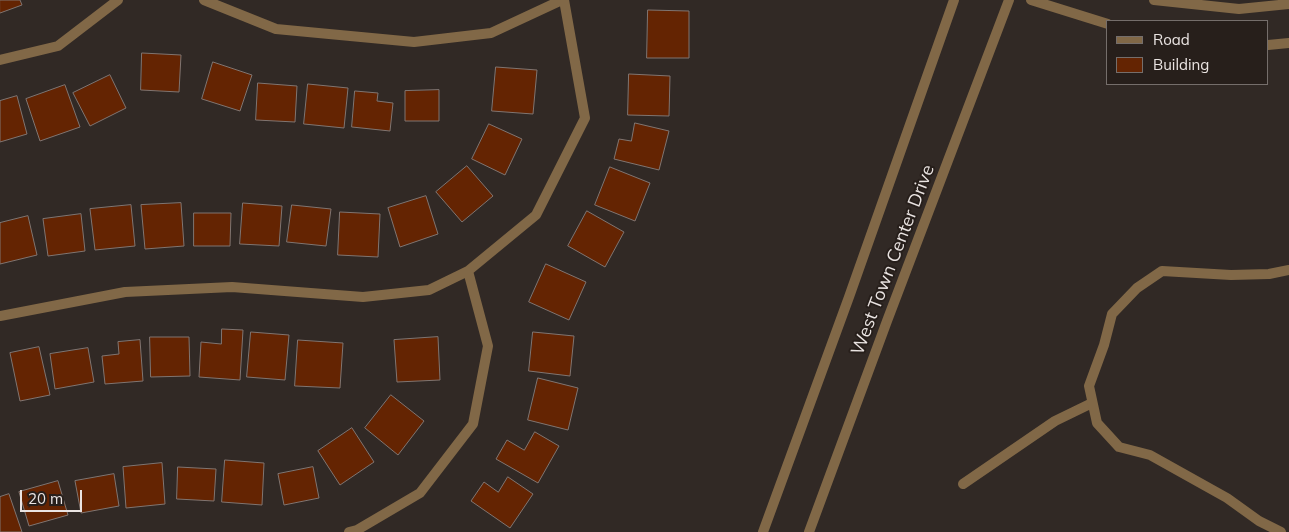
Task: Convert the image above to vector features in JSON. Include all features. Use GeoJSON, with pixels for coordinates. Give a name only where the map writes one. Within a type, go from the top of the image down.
{"type":"FeatureCollection","features":[{"type":"Feature","properties":{"kind":"street"},"geometry":{"type":"LineString","coordinates":[[0,60],[58,46],[118,0]]}},
{"type":"Feature","properties":{"kind":"street"},"geometry":{"type":"LineString","coordinates":[[0,316],[125,292],[232,287],[363,297],[428,290],[468,271],[536,216],[585,118],[563,0],[491,33],[414,42],[276,29],[204,0]]}},
{"type":"Feature","properties":{"kind":"street","name":"West Town Center Drive"},"geometry":{"type":"LineString","coordinates":[[763,532],[849,297],[954,0]]}},
{"type":"Feature","properties":{"kind":"street","name":"West Town Center Drive"},"geometry":{"type":"LineString","coordinates":[[809,532],[1009,0]]}},
{"type":"Feature","properties":{"kind":"street"},"geometry":{"type":"LineString","coordinates":[[1031,0],[1106,23]]}},
{"type":"Feature","properties":{"kind":"street"},"geometry":{"type":"LineString","coordinates":[[1154,0],[1240,9],[1289,4]]}},
{"type":"Feature","properties":{"kind":"street"},"geometry":{"type":"LineString","coordinates":[[1269,45],[1289,43]]}},
{"type":"Feature","properties":{"kind":"street"},"geometry":{"type":"LineString","coordinates":[[1281,532],[1259,521],[1227,498],[1150,455],[1119,447],[1097,424],[1089,386],[1104,346],[1112,314],[1137,288],[1162,270],[1231,275],[1269,274],[1289,270]]}},
{"type":"Feature","properties":{"kind":"street"},"geometry":{"type":"LineString","coordinates":[[354,531],[420,493],[473,424],[488,346],[468,271]]}},
{"type":"Feature","properties":{"kind":"street"},"geometry":{"type":"LineString","coordinates":[[964,484],[1055,421],[1092,403]]}},
{"type":"Feature","properties":{"kind":"building"},"geometry":{"type":"Polygon","coordinates":[[[0,0],[20,0],[22,5],[0,13],[0,0]]]}},
{"type":"Feature","properties":{"kind":"building"},"geometry":{"type":"Polygon","coordinates":[[[648,10],[689,11],[689,58],[647,58],[648,10]]]}},
{"type":"Feature","properties":{"kind":"building"},"geometry":{"type":"Polygon","coordinates":[[[142,53],[181,55],[179,92],[141,90],[142,53]]]}},
{"type":"Feature","properties":{"kind":"building"},"geometry":{"type":"Polygon","coordinates":[[[213,62],[252,75],[240,111],[202,99],[213,62]]]}},
{"type":"Feature","properties":{"kind":"building"},"geometry":{"type":"Polygon","coordinates":[[[496,67],[537,70],[533,114],[492,111],[496,67]]]}},
{"type":"Feature","properties":{"kind":"building"},"geometry":{"type":"Polygon","coordinates":[[[629,74],[670,76],[669,116],[628,115],[629,74]]]}},
{"type":"Feature","properties":{"kind":"building"},"geometry":{"type":"Polygon","coordinates":[[[110,75],[126,108],[90,126],[73,93],[110,75]]]}},
{"type":"Feature","properties":{"kind":"building"},"geometry":{"type":"Polygon","coordinates":[[[258,83],[297,86],[295,122],[256,120],[258,83]]]}},
{"type":"Feature","properties":{"kind":"building"},"geometry":{"type":"Polygon","coordinates":[[[308,84],[348,88],[344,128],[304,124],[308,84]]]}},
{"type":"Feature","properties":{"kind":"building"},"geometry":{"type":"Polygon","coordinates":[[[65,85],[80,127],[40,141],[26,99],[65,85]]]}},
{"type":"Feature","properties":{"kind":"building"},"geometry":{"type":"Polygon","coordinates":[[[439,90],[439,121],[405,121],[405,91],[439,90]]]}},
{"type":"Feature","properties":{"kind":"building"},"geometry":{"type":"Polygon","coordinates":[[[355,91],[378,93],[377,101],[393,103],[390,131],[352,127],[355,91]]]}},
{"type":"Feature","properties":{"kind":"building"},"geometry":{"type":"Polygon","coordinates":[[[17,96],[27,134],[0,142],[0,101],[17,96]]]}},
{"type":"Feature","properties":{"kind":"building"},"geometry":{"type":"Polygon","coordinates":[[[635,123],[669,131],[659,170],[614,159],[619,139],[631,141],[635,123]]]}},
{"type":"Feature","properties":{"kind":"building"},"geometry":{"type":"Polygon","coordinates":[[[489,124],[522,139],[505,175],[472,159],[489,124]]]}},
{"type":"Feature","properties":{"kind":"building"},"geometry":{"type":"Polygon","coordinates":[[[467,166],[493,196],[462,222],[436,192],[467,166]]]}},
{"type":"Feature","properties":{"kind":"building"},"geometry":{"type":"Polygon","coordinates":[[[610,167],[650,183],[635,221],[595,205],[610,167]]]}},
{"type":"Feature","properties":{"kind":"building"},"geometry":{"type":"Polygon","coordinates":[[[426,196],[438,234],[400,247],[388,208],[426,196]]]}},
{"type":"Feature","properties":{"kind":"building"},"geometry":{"type":"Polygon","coordinates":[[[181,203],[184,246],[145,249],[141,205],[181,203]]]}},
{"type":"Feature","properties":{"kind":"building"},"geometry":{"type":"Polygon","coordinates":[[[243,203],[282,206],[279,246],[240,244],[243,203]]]}},
{"type":"Feature","properties":{"kind":"building"},"geometry":{"type":"Polygon","coordinates":[[[131,205],[135,246],[95,250],[90,209],[131,205]]]}},
{"type":"Feature","properties":{"kind":"building"},"geometry":{"type":"Polygon","coordinates":[[[292,205],[331,209],[326,246],[287,242],[292,205]]]}},
{"type":"Feature","properties":{"kind":"building"},"geometry":{"type":"Polygon","coordinates":[[[587,211],[624,232],[605,267],[568,246],[587,211]]]}},
{"type":"Feature","properties":{"kind":"building"},"geometry":{"type":"Polygon","coordinates":[[[340,212],[380,214],[378,257],[338,255],[340,212]]]}},
{"type":"Feature","properties":{"kind":"building"},"geometry":{"type":"Polygon","coordinates":[[[194,213],[231,213],[230,246],[194,246],[194,213]]]}},
{"type":"Feature","properties":{"kind":"building"},"geometry":{"type":"Polygon","coordinates":[[[81,214],[85,251],[48,256],[43,219],[81,214]]]}},
{"type":"Feature","properties":{"kind":"building"},"geometry":{"type":"Polygon","coordinates":[[[28,216],[37,255],[0,264],[0,223],[28,216]]]}},
{"type":"Feature","properties":{"kind":"building"},"geometry":{"type":"Polygon","coordinates":[[[546,264],[586,282],[569,320],[529,302],[546,264]]]}},
{"type":"Feature","properties":{"kind":"building"},"geometry":{"type":"Polygon","coordinates":[[[222,329],[243,330],[240,380],[199,377],[201,342],[221,344],[222,329]]]}},
{"type":"Feature","properties":{"kind":"building"},"geometry":{"type":"Polygon","coordinates":[[[251,332],[289,335],[285,380],[247,377],[251,332]]]}},
{"type":"Feature","properties":{"kind":"building"},"geometry":{"type":"Polygon","coordinates":[[[533,332],[574,336],[570,376],[529,371],[533,332]]]}},
{"type":"Feature","properties":{"kind":"building"},"geometry":{"type":"Polygon","coordinates":[[[150,337],[189,337],[190,376],[151,377],[150,337]]]}},
{"type":"Feature","properties":{"kind":"building"},"geometry":{"type":"Polygon","coordinates":[[[438,337],[440,380],[397,382],[394,340],[438,337]]]}},
{"type":"Feature","properties":{"kind":"building"},"geometry":{"type":"Polygon","coordinates":[[[140,340],[143,381],[105,384],[102,356],[119,354],[118,342],[140,340]]]}},
{"type":"Feature","properties":{"kind":"building"},"geometry":{"type":"Polygon","coordinates":[[[298,340],[343,343],[340,388],[295,386],[298,340]]]}},
{"type":"Feature","properties":{"kind":"building"},"geometry":{"type":"Polygon","coordinates":[[[39,347],[50,395],[20,401],[10,353],[39,347]]]}},
{"type":"Feature","properties":{"kind":"building"},"geometry":{"type":"Polygon","coordinates":[[[88,348],[94,382],[55,389],[50,354],[88,348]]]}},
{"type":"Feature","properties":{"kind":"building"},"geometry":{"type":"Polygon","coordinates":[[[538,378],[578,388],[568,430],[528,420],[538,378]]]}},
{"type":"Feature","properties":{"kind":"building"},"geometry":{"type":"Polygon","coordinates":[[[391,395],[424,421],[398,455],[365,428],[391,395]]]}},
{"type":"Feature","properties":{"kind":"building"},"geometry":{"type":"Polygon","coordinates":[[[352,428],[374,462],[340,485],[318,451],[352,428]]]}},
{"type":"Feature","properties":{"kind":"building"},"geometry":{"type":"Polygon","coordinates":[[[535,432],[559,446],[538,483],[496,459],[507,440],[524,450],[535,432]]]}},
{"type":"Feature","properties":{"kind":"building"},"geometry":{"type":"Polygon","coordinates":[[[225,460],[264,463],[262,505],[222,502],[225,460]]]}},
{"type":"Feature","properties":{"kind":"building"},"geometry":{"type":"Polygon","coordinates":[[[162,463],[165,504],[126,508],[123,467],[162,463]]]}},
{"type":"Feature","properties":{"kind":"building"},"geometry":{"type":"Polygon","coordinates":[[[178,467],[216,469],[214,501],[177,499],[178,467]]]}},
{"type":"Feature","properties":{"kind":"building"},"geometry":{"type":"Polygon","coordinates":[[[313,467],[319,498],[284,505],[278,474],[313,467]]]}},
{"type":"Feature","properties":{"kind":"building"},"geometry":{"type":"Polygon","coordinates":[[[114,474],[119,506],[81,513],[75,481],[114,474]]]}},
{"type":"Feature","properties":{"kind":"building"},"geometry":{"type":"Polygon","coordinates":[[[508,477],[533,494],[510,528],[471,501],[484,482],[498,492],[508,477]]]}},
{"type":"Feature","properties":{"kind":"building"},"geometry":{"type":"Polygon","coordinates":[[[58,481],[68,515],[29,526],[19,492],[58,481]]]}},
{"type":"Feature","properties":{"kind":"building"},"geometry":{"type":"Polygon","coordinates":[[[9,494],[22,532],[0,532],[0,497],[9,494]]]}}]}
